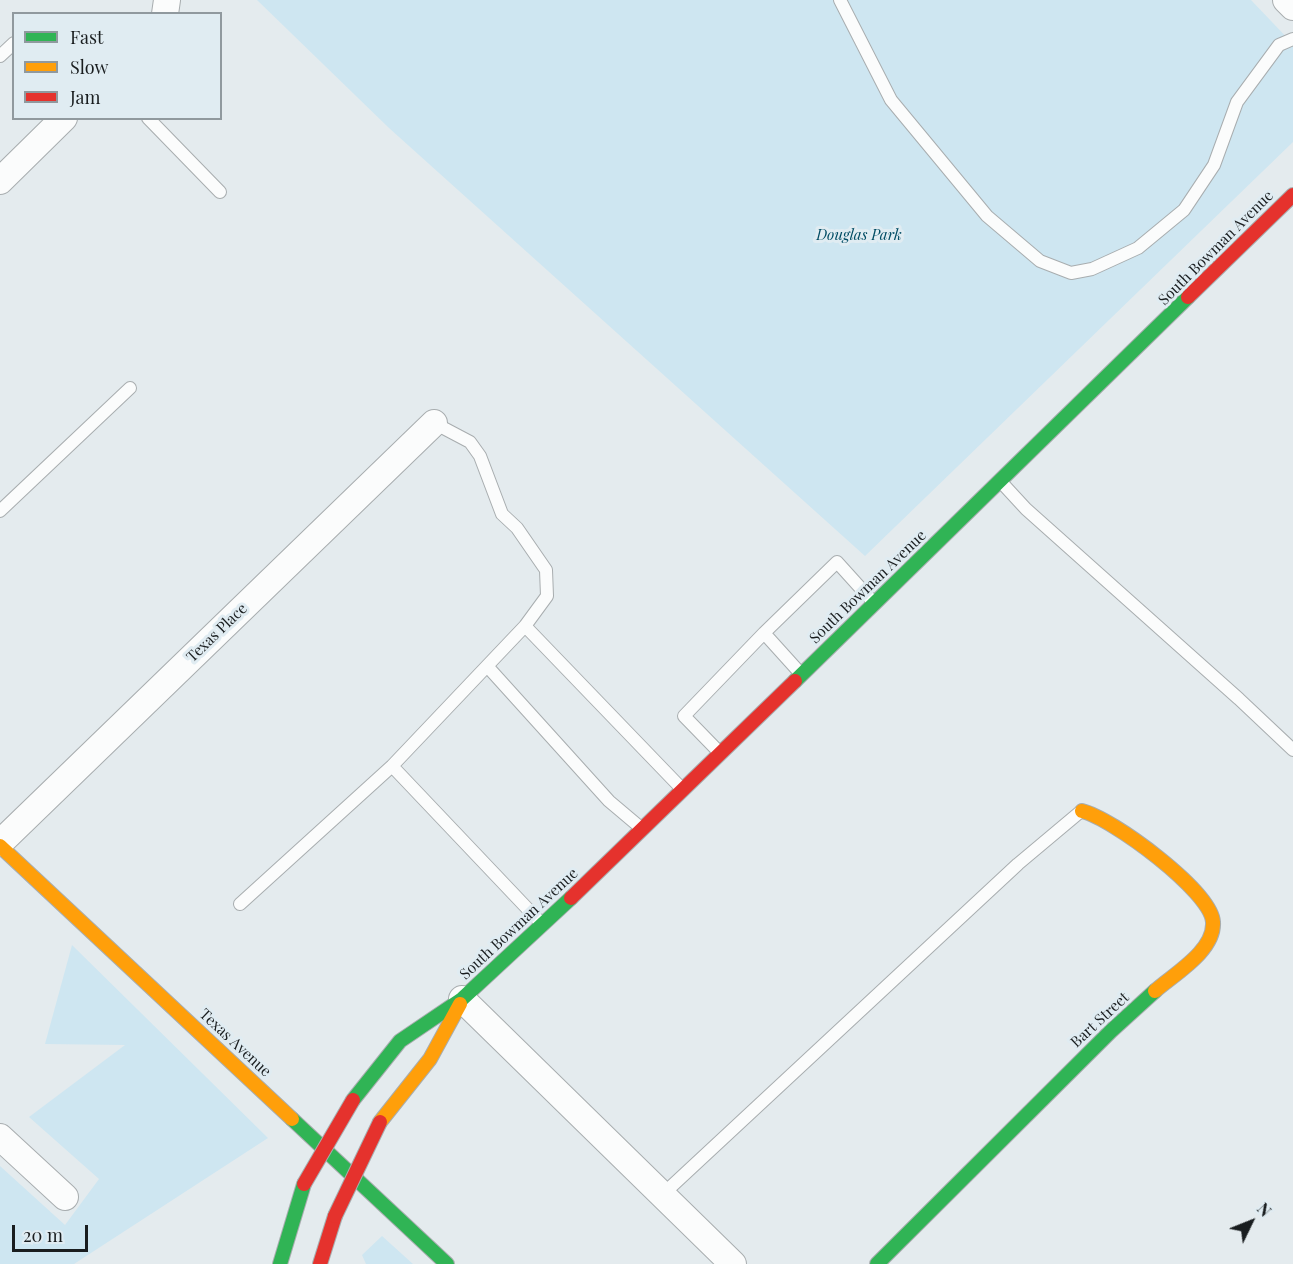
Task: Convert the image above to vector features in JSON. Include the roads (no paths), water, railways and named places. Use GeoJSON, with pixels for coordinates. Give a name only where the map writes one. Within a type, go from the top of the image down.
{"type":"FeatureCollection","features":[{"type":"Feature","properties":{"kind":"main road","name":"South Bowman Avenue"},"geometry":{"type":"LineString","coordinates":[[280,1264],[304,1184],[353,1100],[400,1041],[462,999],[643,830],[1293,195]]}},
{"type":"Feature","properties":{"kind":"main road","name":"Bart Street"},"geometry":{"type":"LineString","coordinates":[[878,1264],[1111,1031],[1207,945],[1213,923],[1208,906],[1157,856],[1114,825],[1095,814],[1082,811]]}},
{"type":"Feature","properties":{"kind":"main road","name":"Texas Avenue"},"geometry":{"type":"LineString","coordinates":[[0,844],[447,1264]]}},
{"type":"Feature","properties":{"kind":"main road","name":"South Bowman Avenue"},"geometry":{"type":"LineString","coordinates":[[320,1264],[336,1216],[380,1122],[430,1059],[462,999]]}},
{"type":"Feature","properties":{"kind":"street"},"geometry":{"type":"LineString","coordinates":[[1286,0],[1293,8]]}},
{"type":"Feature","properties":{"kind":"street"},"geometry":{"type":"LineString","coordinates":[[0,181],[62,120]]}},
{"type":"Feature","properties":{"kind":"street","name":"Texas Place"},"geometry":{"type":"LineString","coordinates":[[0,844],[434,423]]}},
{"type":"Feature","properties":{"kind":"street"},"geometry":{"type":"LineString","coordinates":[[462,999],[733,1264]]}},
{"type":"Feature","properties":{"kind":"street"},"geometry":{"type":"LineString","coordinates":[[0,1137],[65,1197]]}},
{"type":"Feature","properties":{"kind":"lane"},"geometry":{"type":"LineString","coordinates":[[840,0],[891,100],[987,216],[1040,261],[1071,273],[1092,269],[1138,248],[1184,210],[1214,165],[1237,102],[1279,45],[1293,39]]}},
{"type":"Feature","properties":{"kind":"lane"},"geometry":{"type":"LineString","coordinates":[[0,56],[12,45]]}},
{"type":"Feature","properties":{"kind":"lane"},"geometry":{"type":"LineString","coordinates":[[150,120],[219,192]]}},
{"type":"Feature","properties":{"kind":"lane"},"geometry":{"type":"LineString","coordinates":[[0,511],[130,388]]}},
{"type":"Feature","properties":{"kind":"lane"},"geometry":{"type":"LineString","coordinates":[[240,903],[392,766],[525,626],[547,596],[546,570],[517,528],[502,514],[480,456],[470,442],[434,423]]}},
{"type":"Feature","properties":{"kind":"lane"},"geometry":{"type":"LineString","coordinates":[[1001,482],[1026,510],[1239,699],[1293,750]]}},
{"type":"Feature","properties":{"kind":"lane"},"geometry":{"type":"LineString","coordinates":[[721,754],[684,716],[764,633],[837,562],[875,604]]}},
{"type":"Feature","properties":{"kind":"lane"},"geometry":{"type":"LineString","coordinates":[[525,626],[684,791]]}},
{"type":"Feature","properties":{"kind":"lane"},"geometry":{"type":"LineString","coordinates":[[764,633],[802,674]]}},
{"type":"Feature","properties":{"kind":"lane"},"geometry":{"type":"LineString","coordinates":[[487,666],[609,801],[643,830]]}},
{"type":"Feature","properties":{"kind":"lane"},"geometry":{"type":"LineString","coordinates":[[392,766],[542,925]]}},
{"type":"Feature","properties":{"kind":"lane"},"geometry":{"type":"LineString","coordinates":[[661,1196],[1017,864],[1082,811]]}},
{"type":"Feature","properties":{"kind":"park label","name":"Douglas Park"},"geometry":{"type":"Point","coordinates":[859,235]}}]}
